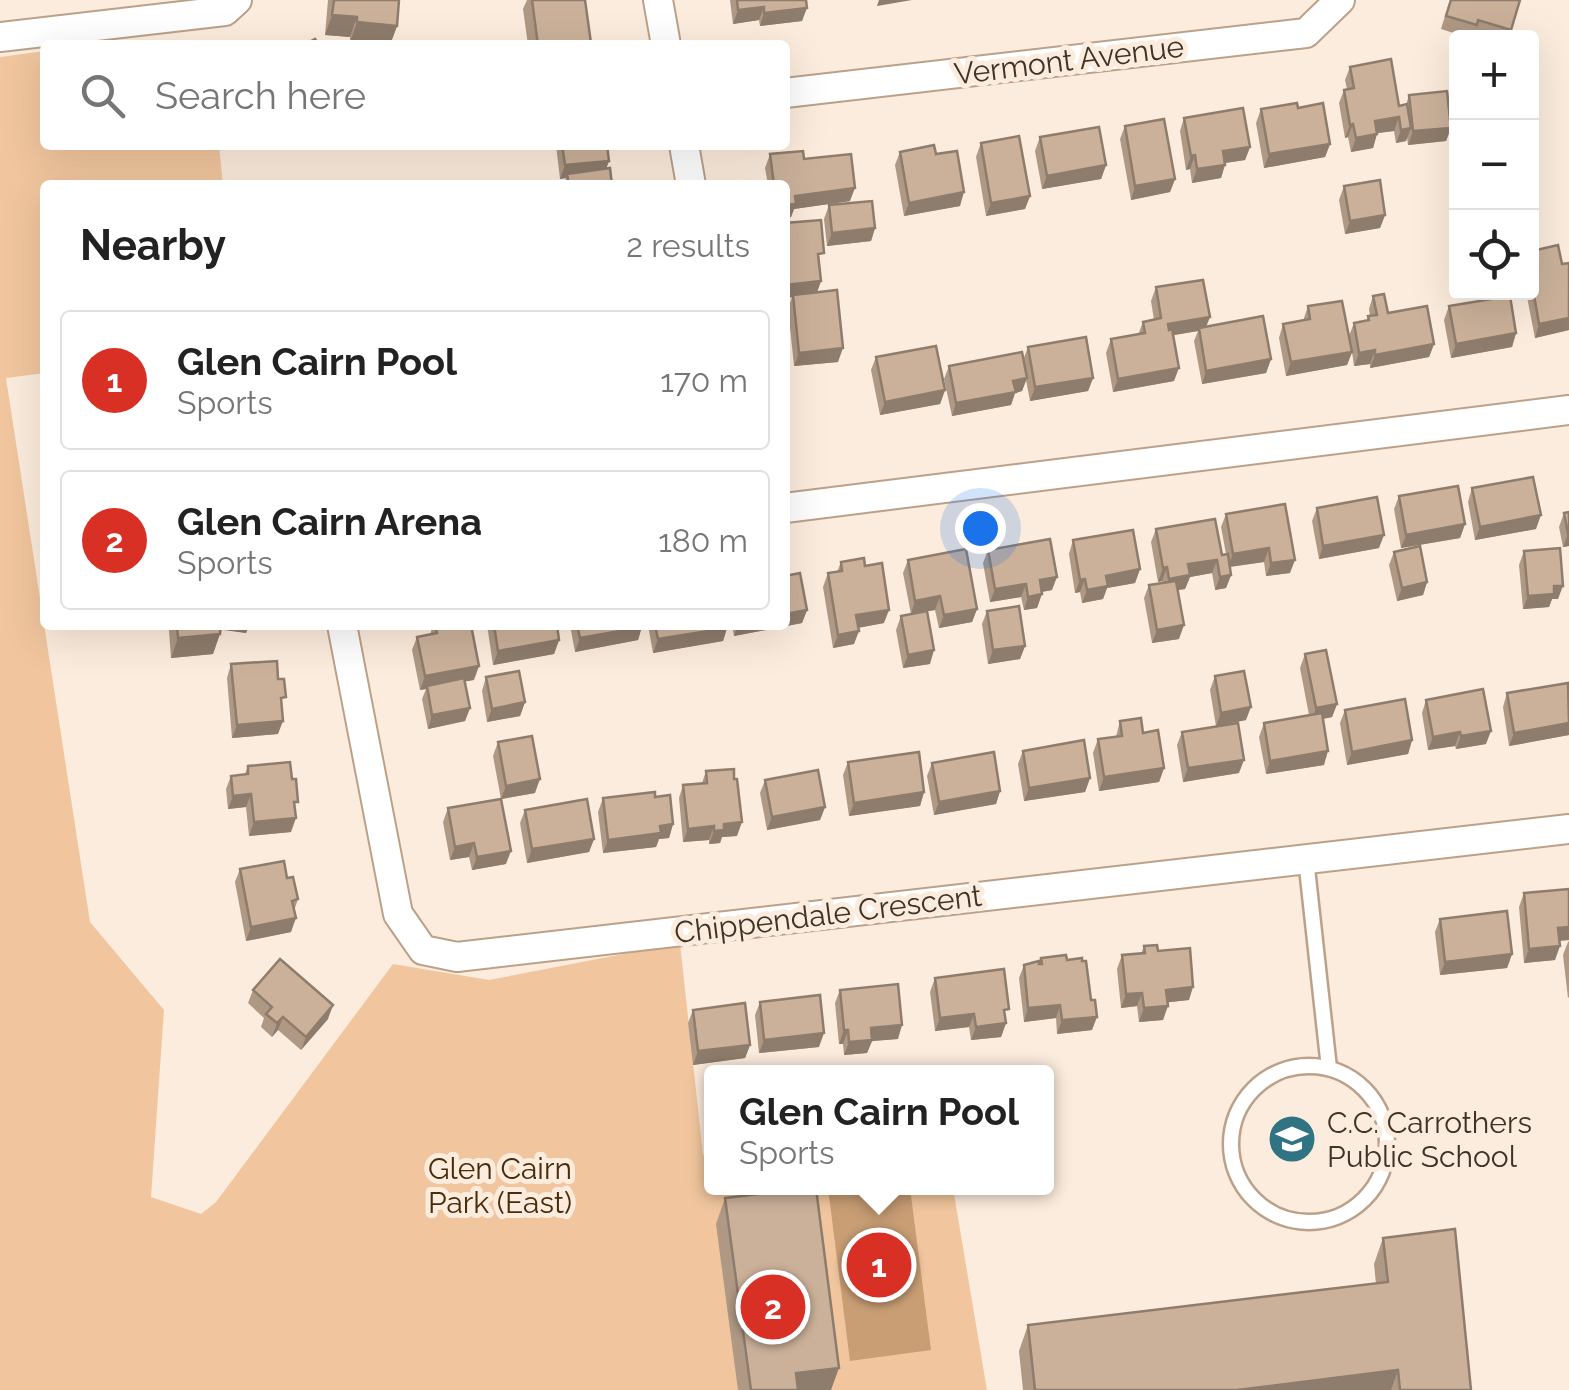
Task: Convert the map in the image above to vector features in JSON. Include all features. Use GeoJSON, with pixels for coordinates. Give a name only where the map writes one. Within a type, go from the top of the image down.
{"type":"FeatureCollection","features":[{"type":"Feature","properties":{"kind":"street"},"geometry":{"type":"LineString","coordinates":[[0,37],[225,11],[237,0]]}},
{"type":"Feature","properties":{"kind":"street"},"geometry":{"type":"LineString","coordinates":[[658,0],[665,40]]}},
{"type":"Feature","properties":{"kind":"street","name":"Vermont Avenue"},"geometry":{"type":"LineString","coordinates":[[790,92],[1306,33],[1340,0]]}},
{"type":"Feature","properties":{"kind":"street"},"geometry":{"type":"LineString","coordinates":[[685,150],[690,180]]}},
{"type":"Feature","properties":{"kind":"street"},"geometry":{"type":"LineString","coordinates":[[790,507],[1569,410]]}},
{"type":"Feature","properties":{"kind":"street","name":"Chippendale Crescent"},"geometry":{"type":"LineString","coordinates":[[343,630],[398,914],[423,950],[457,957],[1569,829]]}},
{"type":"Feature","properties":{"kind":"lane"},"geometry":{"type":"LineString","coordinates":[[1306,859],[1329,1068]]}},
{"type":"Feature","properties":{"kind":"lane"},"geometry":{"type":"LineString","coordinates":[[1298,1066],[1329,1068],[1354,1079],[1378,1105],[1387,1131],[1387,1160],[1372,1192],[1352,1210],[1328,1221],[1300,1222],[1274,1215],[1240,1183],[1230,1142],[1236,1115],[1248,1094],[1272,1074],[1298,1066]]}},
{"type":"Feature","properties":{"kind":"green space","name":"Glen Cairn Park (East)"},"geometry":{"type":"Polygon","coordinates":[[[40,52],[40,150],[220,150],[222,180],[40,180],[40,374],[6,378],[40,598],[40,630],[45,630],[90,922],[164,1010],[151,1197],[201,1214],[216,1202],[393,964],[489,980],[680,943],[704,1155],[704,1195],[954,1195],[987,1390],[0,1390],[0,57],[40,52]]]}},
{"type":"Feature","properties":{"kind":"shaded area"},"geometry":{"type":"Polygon","coordinates":[[[829,1195],[911,1195],[931,1350],[850,1361],[829,1195]]]}},
{"type":"Feature","properties":{"kind":"building"},"geometry":{"type":"Polygon","coordinates":[[[334,0],[399,0],[397,26],[332,15],[334,0]]]}},
{"type":"Feature","properties":{"kind":"building"},"geometry":{"type":"Polygon","coordinates":[[[532,0],[585,0],[591,40],[537,40],[532,0]]]}},
{"type":"Feature","properties":{"kind":"building"},"geometry":{"type":"Polygon","coordinates":[[[737,0],[806,0],[807,8],[764,13],[764,7],[738,10],[737,0]]]}},
{"type":"Feature","properties":{"kind":"building"},"geometry":{"type":"Polygon","coordinates":[[[1451,0],[1520,0],[1511,30],[1446,16],[1451,0]]]}},
{"type":"Feature","properties":{"kind":"building"},"geometry":{"type":"Polygon","coordinates":[[[1391,59],[1399,106],[1407,104],[1411,128],[1401,130],[1399,117],[1375,121],[1377,134],[1356,138],[1344,90],[1354,88],[1350,67],[1391,59]]]}},
{"type":"Feature","properties":{"kind":"building"},"geometry":{"type":"Polygon","coordinates":[[[1447,91],[1449,128],[1413,131],[1409,95],[1447,91]]]}},
{"type":"Feature","properties":{"kind":"building"},"geometry":{"type":"Polygon","coordinates":[[[1297,103],[1298,108],[1323,103],[1330,144],[1269,154],[1261,109],[1297,103]]]}},
{"type":"Feature","properties":{"kind":"building"},"geometry":{"type":"Polygon","coordinates":[[[1243,108],[1250,147],[1223,151],[1225,165],[1197,169],[1184,118],[1243,108]]]}},
{"type":"Feature","properties":{"kind":"building"},"geometry":{"type":"Polygon","coordinates":[[[1164,119],[1175,179],[1135,186],[1125,126],[1164,119]]]}},
{"type":"Feature","properties":{"kind":"building"},"geometry":{"type":"Polygon","coordinates":[[[1099,127],[1106,165],[1047,176],[1040,137],[1099,127]]]}},
{"type":"Feature","properties":{"kind":"building"},"geometry":{"type":"Polygon","coordinates":[[[1019,136],[1030,196],[991,203],[981,143],[1019,136]]]}},
{"type":"Feature","properties":{"kind":"building"},"geometry":{"type":"Polygon","coordinates":[[[934,145],[936,154],[957,151],[964,192],[909,203],[900,152],[934,145]]]}},
{"type":"Feature","properties":{"kind":"building"},"geometry":{"type":"Polygon","coordinates":[[[563,150],[608,150],[609,161],[565,165],[563,150]]]}},
{"type":"Feature","properties":{"kind":"building"},"geometry":{"type":"Polygon","coordinates":[[[803,151],[804,159],[851,154],[855,188],[795,196],[796,204],[790,205],[790,180],[773,180],[770,154],[803,151]]]}},
{"type":"Feature","properties":{"kind":"building"},"geometry":{"type":"Polygon","coordinates":[[[610,168],[611,180],[568,180],[567,174],[610,168]]]}},
{"type":"Feature","properties":{"kind":"building"},"geometry":{"type":"Polygon","coordinates":[[[1380,180],[1385,215],[1350,221],[1344,186],[1380,180]]]}},
{"type":"Feature","properties":{"kind":"building"},"geometry":{"type":"Polygon","coordinates":[[[872,201],[875,228],[832,233],[829,205],[872,201]]]}},
{"type":"Feature","properties":{"kind":"building"},"geometry":{"type":"Polygon","coordinates":[[[821,220],[821,281],[790,284],[790,223],[821,220]]]}},
{"type":"Feature","properties":{"kind":"building"},"geometry":{"type":"Polygon","coordinates":[[[1558,245],[1562,264],[1569,263],[1569,318],[1539,324],[1535,300],[1539,300],[1539,249],[1558,245]]]}},
{"type":"Feature","properties":{"kind":"building"},"geometry":{"type":"Polygon","coordinates":[[[1203,280],[1210,317],[1168,324],[1179,368],[1118,379],[1111,339],[1145,333],[1143,322],[1161,318],[1156,287],[1203,280]]]}},
{"type":"Feature","properties":{"kind":"building"},"geometry":{"type":"Polygon","coordinates":[[[837,290],[843,348],[799,353],[793,295],[837,290]]]}},
{"type":"Feature","properties":{"kind":"building"},"geometry":{"type":"Polygon","coordinates":[[[1384,294],[1388,313],[1427,306],[1434,344],[1375,355],[1375,350],[1359,353],[1354,323],[1377,315],[1373,296],[1384,294]]]}},
{"type":"Feature","properties":{"kind":"building"},"geometry":{"type":"Polygon","coordinates":[[[1511,300],[1516,333],[1456,344],[1449,306],[1511,300]]]}},
{"type":"Feature","properties":{"kind":"building"},"geometry":{"type":"Polygon","coordinates":[[[1342,301],[1352,352],[1291,362],[1283,324],[1310,319],[1308,306],[1342,301]]]}},
{"type":"Feature","properties":{"kind":"building"},"geometry":{"type":"Polygon","coordinates":[[[1263,316],[1271,359],[1206,371],[1199,328],[1263,316]]]}},
{"type":"Feature","properties":{"kind":"building"},"geometry":{"type":"Polygon","coordinates":[[[1086,337],[1093,378],[1035,387],[1028,347],[1086,337]]]}},
{"type":"Feature","properties":{"kind":"building"},"geometry":{"type":"Polygon","coordinates":[[[936,346],[945,390],[885,402],[876,357],[936,346]]]}},
{"type":"Feature","properties":{"kind":"building"},"geometry":{"type":"Polygon","coordinates":[[[1022,352],[1027,378],[1013,381],[1016,392],[956,403],[949,366],[1022,352]]]}},
{"type":"Feature","properties":{"kind":"building"},"geometry":{"type":"Polygon","coordinates":[[[1533,477],[1541,515],[1480,527],[1472,488],[1533,477]]]}},
{"type":"Feature","properties":{"kind":"building"},"geometry":{"type":"Polygon","coordinates":[[[1458,486],[1465,524],[1406,535],[1399,496],[1458,486]]]}},
{"type":"Feature","properties":{"kind":"building"},"geometry":{"type":"Polygon","coordinates":[[[1377,497],[1384,535],[1323,546],[1317,508],[1377,497]]]}},
{"type":"Feature","properties":{"kind":"building"},"geometry":{"type":"Polygon","coordinates":[[[1285,504],[1295,560],[1271,563],[1269,548],[1233,554],[1226,514],[1285,504]]]}},
{"type":"Feature","properties":{"kind":"building"},"geometry":{"type":"Polygon","coordinates":[[[1569,512],[1569,533],[1568,534],[1564,513],[1569,512]]]}},
{"type":"Feature","properties":{"kind":"building"},"geometry":{"type":"Polygon","coordinates":[[[1215,519],[1222,555],[1228,554],[1231,575],[1220,577],[1217,560],[1188,564],[1190,575],[1169,579],[1167,567],[1163,568],[1156,529],[1215,519]]]}},
{"type":"Feature","properties":{"kind":"building"},"geometry":{"type":"Polygon","coordinates":[[[1133,530],[1140,569],[1106,576],[1108,586],[1087,590],[1085,579],[1080,580],[1073,540],[1133,530]]]}},
{"type":"Feature","properties":{"kind":"building"},"geometry":{"type":"Polygon","coordinates":[[[1050,539],[1057,577],[1040,580],[1042,594],[1028,597],[1026,584],[995,589],[988,550],[1050,539]]]}},
{"type":"Feature","properties":{"kind":"building"},"geometry":{"type":"Polygon","coordinates":[[[1420,546],[1427,582],[1402,588],[1394,552],[1420,546]]]}},
{"type":"Feature","properties":{"kind":"building"},"geometry":{"type":"Polygon","coordinates":[[[1560,548],[1563,586],[1554,586],[1554,594],[1528,596],[1524,551],[1560,548]]]}},
{"type":"Feature","properties":{"kind":"building"},"geometry":{"type":"Polygon","coordinates":[[[966,549],[977,609],[944,615],[940,596],[915,601],[908,560],[966,549]]]}},
{"type":"Feature","properties":{"kind":"building"},"geometry":{"type":"Polygon","coordinates":[[[864,558],[865,566],[882,563],[889,610],[856,615],[859,631],[838,635],[828,573],[842,571],[841,562],[864,558]]]}},
{"type":"Feature","properties":{"kind":"building"},"geometry":{"type":"Polygon","coordinates":[[[800,573],[807,610],[790,613],[790,575],[800,573]]]}},
{"type":"Feature","properties":{"kind":"building"},"geometry":{"type":"Polygon","coordinates":[[[1176,581],[1184,625],[1157,630],[1149,585],[1176,581]]]}},
{"type":"Feature","properties":{"kind":"building"},"geometry":{"type":"Polygon","coordinates":[[[1019,606],[1025,646],[993,650],[987,611],[1019,606]]]}},
{"type":"Feature","properties":{"kind":"building"},"geometry":{"type":"Polygon","coordinates":[[[927,611],[934,650],[908,655],[901,616],[927,611]]]}},
{"type":"Feature","properties":{"kind":"building"},"geometry":{"type":"Polygon","coordinates":[[[177,630],[220,630],[220,634],[178,638],[177,630]]]}},
{"type":"Feature","properties":{"kind":"building"},"geometry":{"type":"Polygon","coordinates":[[[436,630],[472,630],[479,666],[425,676],[417,637],[437,633],[436,630]]]}},
{"type":"Feature","properties":{"kind":"building"},"geometry":{"type":"Polygon","coordinates":[[[495,630],[558,630],[559,640],[498,651],[495,630]]]}},
{"type":"Feature","properties":{"kind":"building"},"geometry":{"type":"Polygon","coordinates":[[[578,630],[625,630],[580,638],[578,630]]]}},
{"type":"Feature","properties":{"kind":"building"},"geometry":{"type":"Polygon","coordinates":[[[656,630],[714,630],[658,639],[656,630]]]}},
{"type":"Feature","properties":{"kind":"building"},"geometry":{"type":"Polygon","coordinates":[[[1326,650],[1337,704],[1316,708],[1305,654],[1326,650]]]}},
{"type":"Feature","properties":{"kind":"building"},"geometry":{"type":"Polygon","coordinates":[[[277,661],[278,679],[284,679],[286,697],[281,698],[283,721],[237,725],[231,664],[277,661]]]}},
{"type":"Feature","properties":{"kind":"building"},"geometry":{"type":"Polygon","coordinates":[[[519,671],[525,702],[492,709],[486,677],[519,671]]]}},
{"type":"Feature","properties":{"kind":"building"},"geometry":{"type":"Polygon","coordinates":[[[1244,671],[1251,707],[1221,713],[1215,676],[1244,671]]]}},
{"type":"Feature","properties":{"kind":"building"},"geometry":{"type":"Polygon","coordinates":[[[464,678],[470,708],[432,715],[427,686],[464,678]]]}},
{"type":"Feature","properties":{"kind":"building"},"geometry":{"type":"Polygon","coordinates":[[[1568,683],[1569,723],[1514,733],[1507,693],[1568,683]]]}},
{"type":"Feature","properties":{"kind":"building"},"geometry":{"type":"Polygon","coordinates":[[[1483,689],[1491,731],[1433,737],[1426,700],[1483,689]]]}},
{"type":"Feature","properties":{"kind":"building"},"geometry":{"type":"Polygon","coordinates":[[[1405,699],[1412,740],[1352,752],[1345,710],[1405,699]]]}},
{"type":"Feature","properties":{"kind":"building"},"geometry":{"type":"Polygon","coordinates":[[[1322,713],[1328,751],[1270,761],[1264,723],[1322,713]]]}},
{"type":"Feature","properties":{"kind":"building"},"geometry":{"type":"Polygon","coordinates":[[[1141,718],[1143,733],[1158,730],[1164,768],[1104,777],[1098,739],[1122,736],[1120,721],[1141,718]]]}},
{"type":"Feature","properties":{"kind":"building"},"geometry":{"type":"Polygon","coordinates":[[[1238,723],[1244,760],[1188,768],[1182,732],[1238,723]]]}},
{"type":"Feature","properties":{"kind":"building"},"geometry":{"type":"Polygon","coordinates":[[[532,736],[540,779],[506,786],[498,742],[532,736]]]}},
{"type":"Feature","properties":{"kind":"building"},"geometry":{"type":"Polygon","coordinates":[[[1084,740],[1090,778],[1029,788],[1023,751],[1084,740]]]}},
{"type":"Feature","properties":{"kind":"building"},"geometry":{"type":"Polygon","coordinates":[[[919,752],[924,792],[854,803],[848,762],[919,752]]]}},
{"type":"Feature","properties":{"kind":"building"},"geometry":{"type":"Polygon","coordinates":[[[994,752],[1000,791],[939,802],[932,763],[994,752]]]}},
{"type":"Feature","properties":{"kind":"building"},"geometry":{"type":"Polygon","coordinates":[[[290,762],[292,779],[296,779],[296,818],[254,822],[251,794],[233,796],[231,776],[248,774],[248,766],[290,762]]]}},
{"type":"Feature","properties":{"kind":"building"},"geometry":{"type":"Polygon","coordinates":[[[734,769],[742,822],[724,824],[724,830],[714,831],[714,826],[688,829],[683,785],[707,783],[706,771],[734,769]]]}},
{"type":"Feature","properties":{"kind":"building"},"geometry":{"type":"Polygon","coordinates":[[[818,770],[825,807],[772,817],[765,780],[818,770]]]}},
{"type":"Feature","properties":{"kind":"building"},"geometry":{"type":"Polygon","coordinates":[[[655,792],[655,797],[670,795],[673,824],[660,826],[661,833],[608,840],[603,798],[655,792]]]}},
{"type":"Feature","properties":{"kind":"building"},"geometry":{"type":"Polygon","coordinates":[[[501,799],[511,851],[477,857],[474,843],[455,847],[448,808],[501,799]]]}},
{"type":"Feature","properties":{"kind":"building"},"geometry":{"type":"Polygon","coordinates":[[[587,799],[594,839],[532,849],[525,810],[587,799]]]}},
{"type":"Feature","properties":{"kind":"building"},"geometry":{"type":"Polygon","coordinates":[[[284,861],[287,878],[293,877],[298,899],[292,901],[296,918],[251,927],[240,869],[284,861]]]}},
{"type":"Feature","properties":{"kind":"building"},"geometry":{"type":"Polygon","coordinates":[[[1569,889],[1569,927],[1558,928],[1560,946],[1529,949],[1524,893],[1569,889]]]}},
{"type":"Feature","properties":{"kind":"building"},"geometry":{"type":"Polygon","coordinates":[[[1507,911],[1512,954],[1445,962],[1440,919],[1507,911]]]}},
{"type":"Feature","properties":{"kind":"building"},"geometry":{"type":"Polygon","coordinates":[[[1157,945],[1158,951],[1190,948],[1193,987],[1166,990],[1168,1006],[1144,1008],[1142,993],[1126,994],[1122,955],[1145,953],[1144,946],[1157,945]]]}},
{"type":"Feature","properties":{"kind":"building"},"geometry":{"type":"Polygon","coordinates":[[[1066,955],[1067,960],[1086,961],[1097,1017],[1062,1020],[1060,1005],[1028,1008],[1024,965],[1039,961],[1042,964],[1041,958],[1066,955]]]}},
{"type":"Feature","properties":{"kind":"building"},"geometry":{"type":"Polygon","coordinates":[[[280,959],[333,1005],[306,1037],[283,1017],[277,1023],[266,1014],[272,1007],[253,990],[280,959]]]}},
{"type":"Feature","properties":{"kind":"building"},"geometry":{"type":"Polygon","coordinates":[[[1004,969],[1009,1009],[1004,1010],[1006,1023],[976,1027],[974,1014],[940,1018],[935,978],[1004,969]]]}},
{"type":"Feature","properties":{"kind":"building"},"geometry":{"type":"Polygon","coordinates":[[[898,984],[902,1025],[871,1028],[872,1040],[849,1042],[840,990],[898,984]]]}},
{"type":"Feature","properties":{"kind":"building"},"geometry":{"type":"Polygon","coordinates":[[[820,995],[824,1033],[764,1040],[760,1002],[820,995]]]}},
{"type":"Feature","properties":{"kind":"building"},"geometry":{"type":"Polygon","coordinates":[[[745,1003],[750,1045],[698,1051],[693,1010],[745,1003]]]}},
{"type":"Feature","properties":{"kind":"building"},"geometry":{"type":"Polygon","coordinates":[[[817,1195],[839,1368],[796,1373],[798,1390],[751,1390],[725,1198],[817,1195]]]}},
{"type":"Feature","properties":{"kind":"building"},"geometry":{"type":"Polygon","coordinates":[[[1455,1229],[1471,1390],[1400,1390],[1398,1370],[1237,1390],[1035,1390],[1028,1325],[1388,1282],[1383,1238],[1455,1229]]]}},
{"type":"Feature","properties":{"kind":"place","name":"C.C. Carrothers Public School"},"geometry":{"type":"Point","coordinates":[1292,1139]}},
{"type":"Feature","properties":{"kind":"place","name":"Glen Cairn Pool"},"geometry":{"type":"Point","coordinates":[879,1265]}},
{"type":"Feature","properties":{"kind":"place","name":"Glen Cairn Arena"},"geometry":{"type":"Point","coordinates":[773,1307]}}]}
